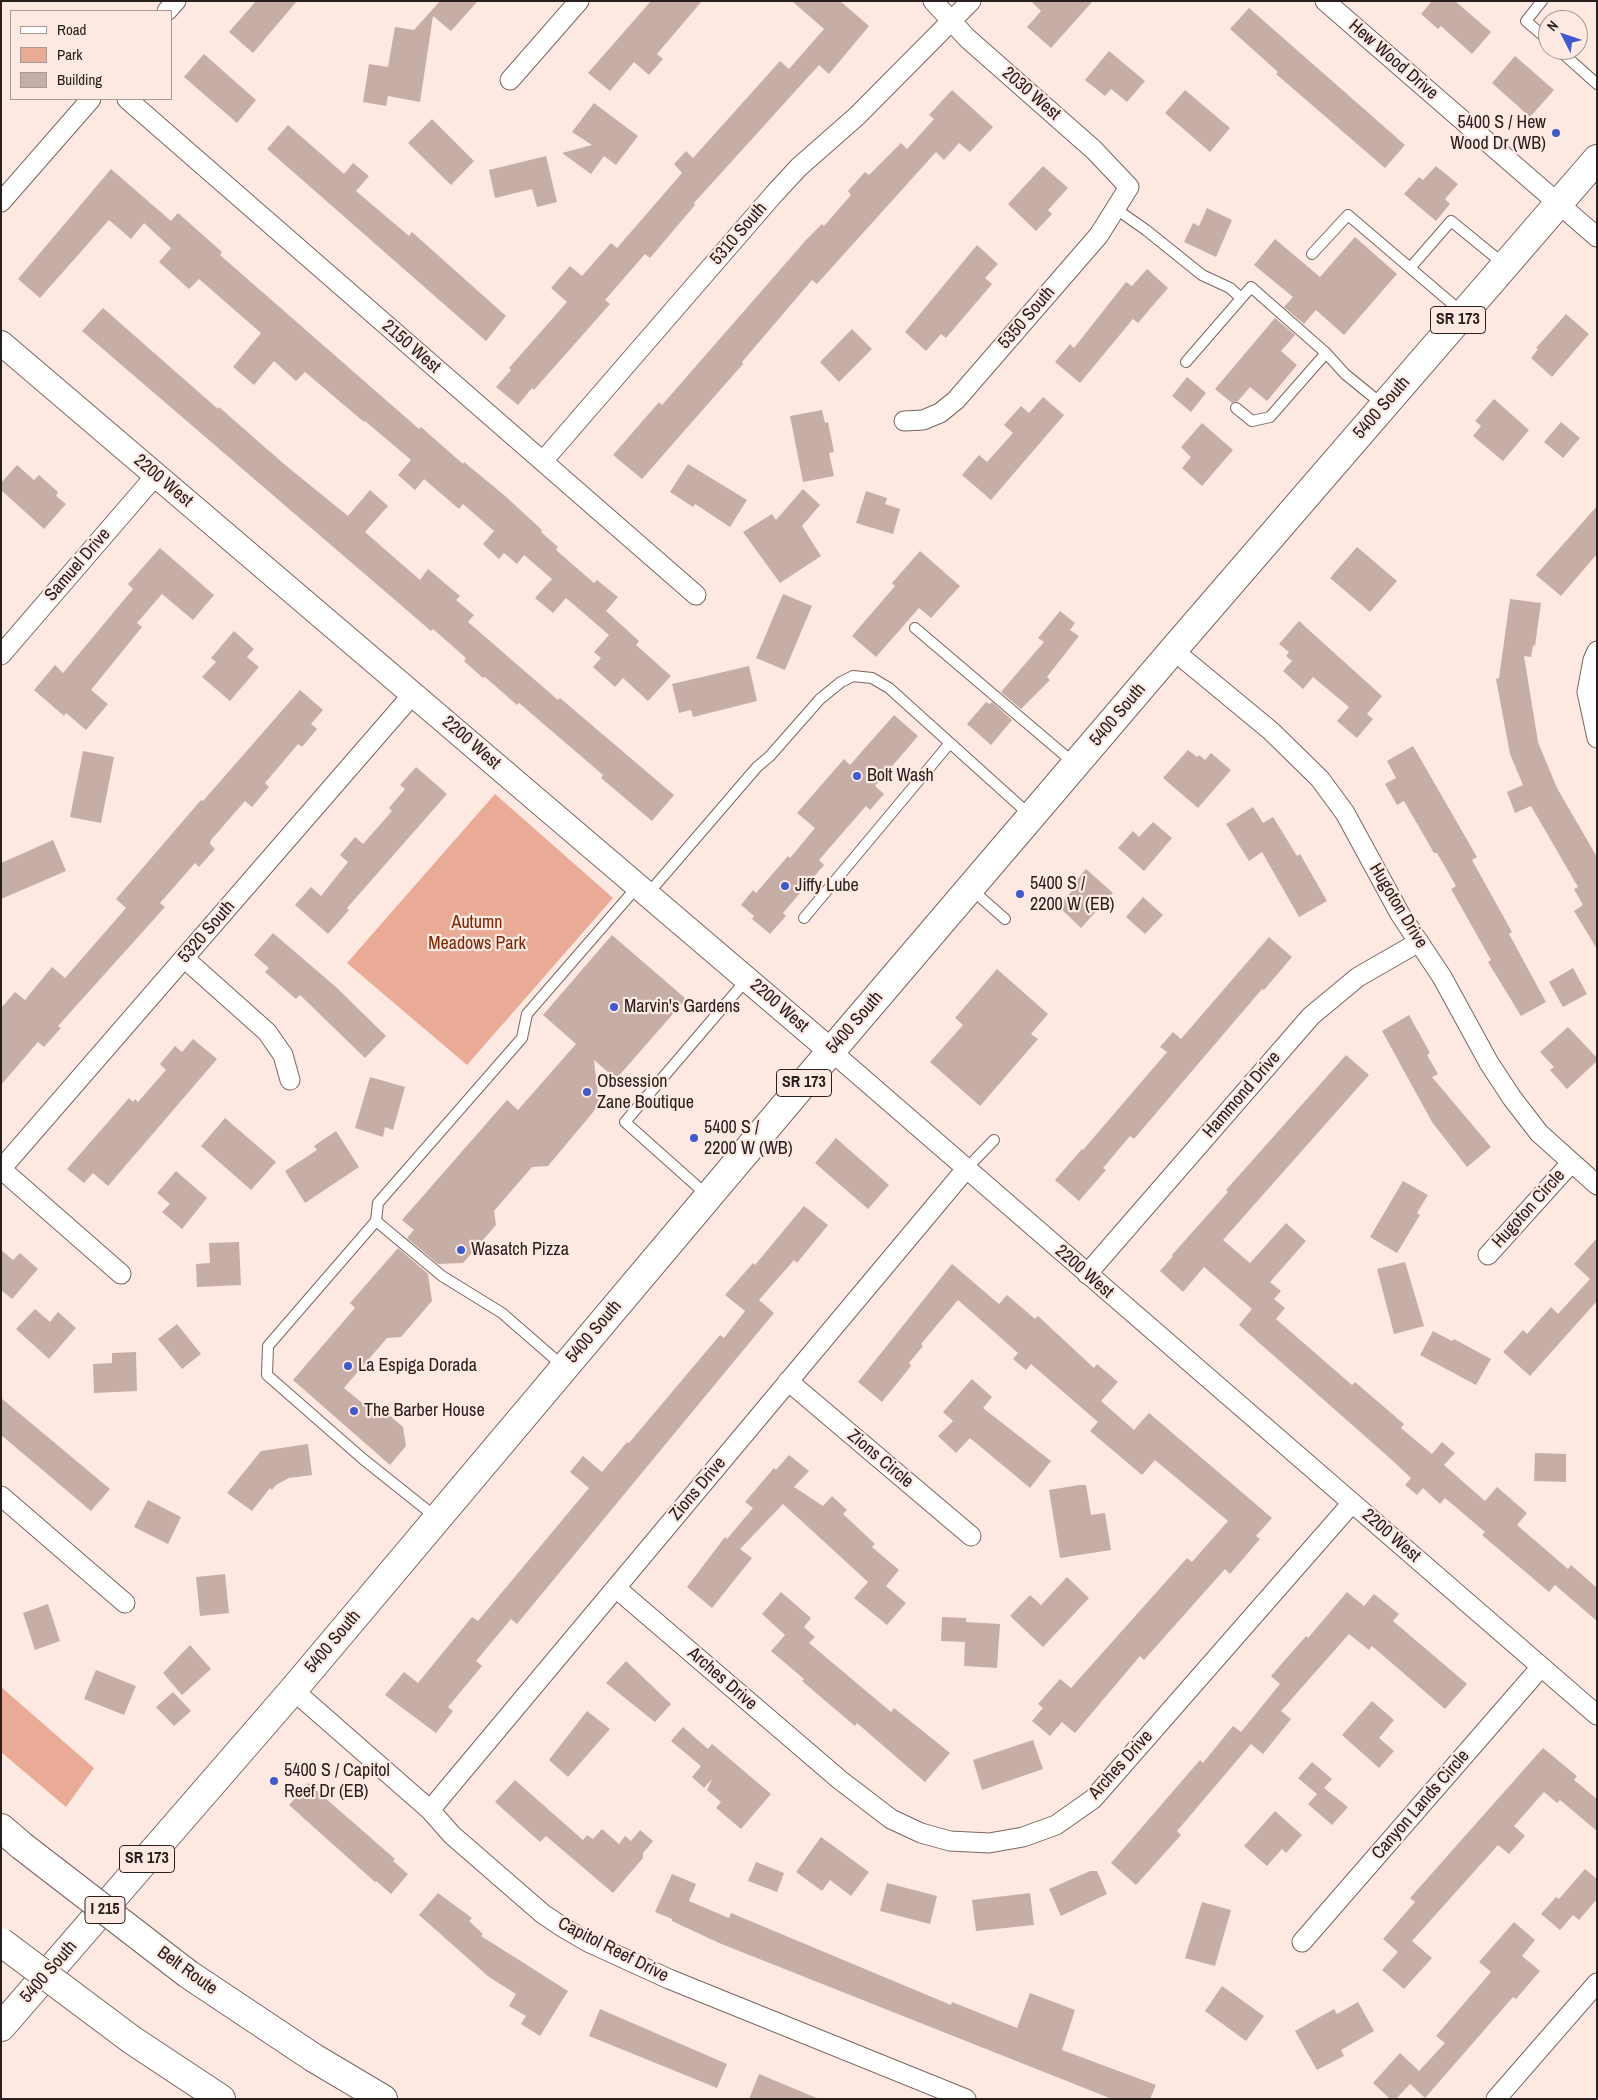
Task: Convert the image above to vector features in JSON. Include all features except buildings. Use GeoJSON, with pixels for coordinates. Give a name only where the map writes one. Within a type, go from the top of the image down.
{"type":"FeatureCollection","features":[{"type":"Feature","properties":{"kind":"main road","name":"5400 South"},"geometry":{"type":"LineString","coordinates":[[1,2027],[293,1690],[831,1051],[1173,650],[1597,159]]}},
{"type":"Feature","properties":{"kind":"main road","name":"Belt Route"},"geometry":{"type":"LineString","coordinates":[[1,1828],[188,1974],[314,2058],[383,2099]]}},
{"type":"Feature","properties":{"kind":"main road"},"geometry":{"type":"LineString","coordinates":[[1,1942],[132,2040],[220,2099]]}},
{"type":"Feature","properties":{"kind":"street"},"geometry":{"type":"LineString","coordinates":[[510,80],[579,1]]}},
{"type":"Feature","properties":{"kind":"street","name":"2030 West"},"geometry":{"type":"LineString","coordinates":[[933,1],[967,38],[1094,150],[1129,187]]}},
{"type":"Feature","properties":{"kind":"street","name":"5310 South"},"geometry":{"type":"LineString","coordinates":[[543,461],[780,187],[799,167],[857,116],[971,1]]}},
{"type":"Feature","properties":{"kind":"street","name":"Hew Wood Drive"},"geometry":{"type":"LineString","coordinates":[[1335,4],[1597,237]]}},
{"type":"Feature","properties":{"kind":"street"},"geometry":{"type":"LineString","coordinates":[[1,202],[90,100]]}},
{"type":"Feature","properties":{"kind":"street","name":"2150 West"},"geometry":{"type":"LineString","coordinates":[[127,100],[696,594]]}},
{"type":"Feature","properties":{"kind":"street","name":"5350 South"},"geometry":{"type":"LineString","coordinates":[[904,421],[923,420],[940,413],[956,400],[1099,235],[1129,187]]}},
{"type":"Feature","properties":{"kind":"street","name":"2200 West"},"geometry":{"type":"LineString","coordinates":[[1,343],[642,891],[748,979],[1597,1715]]}},
{"type":"Feature","properties":{"kind":"street","name":"Samuel Drive"},"geometry":{"type":"LineString","coordinates":[[1,655],[156,475]]}},
{"type":"Feature","properties":{"kind":"street","name":"Hugoton Drive"},"geometry":{"type":"LineString","coordinates":[[1173,650],[1271,731],[1320,779],[1345,813],[1400,914],[1442,977],[1489,1063],[1512,1098],[1539,1133],[1597,1185]]}},
{"type":"Feature","properties":{"kind":"street"},"geometry":{"type":"LineString","coordinates":[[1597,651],[1587,692],[1597,738]]}},
{"type":"Feature","properties":{"kind":"street","name":"5320 South"},"geometry":{"type":"LineString","coordinates":[[1,1169],[413,694]]}},
{"type":"Feature","properties":{"kind":"street","name":"Hammond Drive"},"geometry":{"type":"LineString","coordinates":[[1087,1274],[1311,1016],[1358,977],[1419,942]]}},
{"type":"Feature","properties":{"kind":"street"},"geometry":{"type":"LineString","coordinates":[[184,958],[267,1032],[283,1055],[290,1080]]}},
{"type":"Feature","properties":{"kind":"street","name":"Hugoton Circle"},"geometry":{"type":"LineString","coordinates":[[1488,1255],[1571,1163]]}},
{"type":"Feature","properties":{"kind":"street"},"geometry":{"type":"LineString","coordinates":[[1,1169],[121,1274]]}},
{"type":"Feature","properties":{"kind":"street","name":"Zions Drive"},"geometry":{"type":"LineString","coordinates":[[430,1810],[966,1169]]}},
{"type":"Feature","properties":{"kind":"street","name":"Zions Circle"},"geometry":{"type":"LineString","coordinates":[[788,1381],[971,1536]]}},
{"type":"Feature","properties":{"kind":"street"},"geometry":{"type":"LineString","coordinates":[[1,1496],[125,1604]]}},
{"type":"Feature","properties":{"kind":"street","name":"Arches Drive"},"geometry":{"type":"LineString","coordinates":[[616,1588],[871,1806],[891,1819],[921,1833],[950,1841],[989,1843],[1023,1837],[1056,1824],[1093,1799],[1352,1503]]}},
{"type":"Feature","properties":{"kind":"street","name":"Canyon Lands Circle"},"geometry":{"type":"LineString","coordinates":[[1302,1942],[1541,1667]]}},
{"type":"Feature","properties":{"kind":"street","name":"Capitol Reef Drive"},"geometry":{"type":"LineString","coordinates":[[293,1690],[430,1810],[452,1835],[544,1914],[588,1942],[669,1979],[966,2099]]}},
{"type":"Feature","properties":{"kind":"street"},"geometry":{"type":"LineString","coordinates":[[1496,2099],[1597,1983]]}},
{"type":"Feature","properties":{"kind":"lane"},"geometry":{"type":"LineString","coordinates":[[1538,31],[1526,20],[1542,1]]}},
{"type":"Feature","properties":{"kind":"lane"},"geometry":{"type":"LineString","coordinates":[[1570,60],[1597,84]]}},
{"type":"Feature","properties":{"kind":"lane"},"geometry":{"type":"LineString","coordinates":[[1116,209],[1146,230],[1202,275],[1230,288],[1241,298]]}},
{"type":"Feature","properties":{"kind":"lane"},"geometry":{"type":"LineString","coordinates":[[1312,254],[1348,215],[1464,313]]}},
{"type":"Feature","properties":{"kind":"lane"},"geometry":{"type":"LineString","coordinates":[[1411,268],[1451,221],[1505,265]]}},
{"type":"Feature","properties":{"kind":"lane"},"geometry":{"type":"LineString","coordinates":[[1186,362],[1251,286],[1326,353],[1334,364],[1384,405]]}},
{"type":"Feature","properties":{"kind":"lane"},"geometry":{"type":"LineString","coordinates":[[1236,408],[1252,421],[1270,417],[1326,353]]}},
{"type":"Feature","properties":{"kind":"lane"},"geometry":{"type":"LineString","coordinates":[[915,628],[1076,765]]}},
{"type":"Feature","properties":{"kind":"lane"},"geometry":{"type":"LineString","coordinates":[[438,1518],[363,1459],[267,1374],[268,1346],[376,1221],[378,1203],[522,1038],[526,1014],[757,766],[770,756],[820,700],[841,682],[853,676],[862,676],[880,681],[1032,816]]}},
{"type":"Feature","properties":{"kind":"lane"},"geometry":{"type":"LineString","coordinates":[[804,918],[950,743]]}},
{"type":"Feature","properties":{"kind":"lane"},"geometry":{"type":"LineString","coordinates":[[970,889],[1005,920]]}},
{"type":"Feature","properties":{"kind":"lane"},"geometry":{"type":"LineString","coordinates":[[709,1196],[625,1122],[748,979]]}},
{"type":"Feature","properties":{"kind":"lane"},"geometry":{"type":"LineString","coordinates":[[966,1169],[994,1140]]}},
{"type":"Feature","properties":{"kind":"lane"},"geometry":{"type":"LineString","coordinates":[[376,1221],[442,1276],[502,1313],[564,1367]]}},
{"type":"Feature","properties":{"kind":"green space","name":"Autumn Meadows Park"},"geometry":{"type":"Polygon","coordinates":[[[495,794],[613,898],[467,1065],[347,963],[495,794]]]}},
{"type":"Feature","properties":{"kind":"green space"},"geometry":{"type":"Polygon","coordinates":[[[1,1687],[94,1768],[66,1807],[1,1752],[1,1687]]]}},
{"type":"Feature","properties":{"kind":"place","name":"5400 S / Hew Wood Dr (WB)"},"geometry":{"type":"Point","coordinates":[1556,133]}},
{"type":"Feature","properties":{"kind":"place","name":"Bolt Wash"},"geometry":{"type":"Point","coordinates":[857,776]}},
{"type":"Feature","properties":{"kind":"place","name":"Jiffy Lube"},"geometry":{"type":"Point","coordinates":[785,886]}},
{"type":"Feature","properties":{"kind":"place","name":"5400 S / 2200 W (EB)"},"geometry":{"type":"Point","coordinates":[1020,894]}},
{"type":"Feature","properties":{"kind":"place","name":"Marvin's Gardens"},"geometry":{"type":"Point","coordinates":[614,1007]}},
{"type":"Feature","properties":{"kind":"place","name":"Obsession Zane Boutique"},"geometry":{"type":"Point","coordinates":[587,1092]}},
{"type":"Feature","properties":{"kind":"place","name":"5400 S / 2200 W (WB)"},"geometry":{"type":"Point","coordinates":[694,1138]}},
{"type":"Feature","properties":{"kind":"place","name":"Wasatch Pizza"},"geometry":{"type":"Point","coordinates":[461,1250]}},
{"type":"Feature","properties":{"kind":"place","name":"La Espiga Dorada"},"geometry":{"type":"Point","coordinates":[348,1366]}},
{"type":"Feature","properties":{"kind":"place","name":"The Barber House"},"geometry":{"type":"Point","coordinates":[354,1411]}},
{"type":"Feature","properties":{"kind":"place","name":"5400 S / Capitol Reef Dr (EB)"},"geometry":{"type":"Point","coordinates":[274,1781]}}]}
